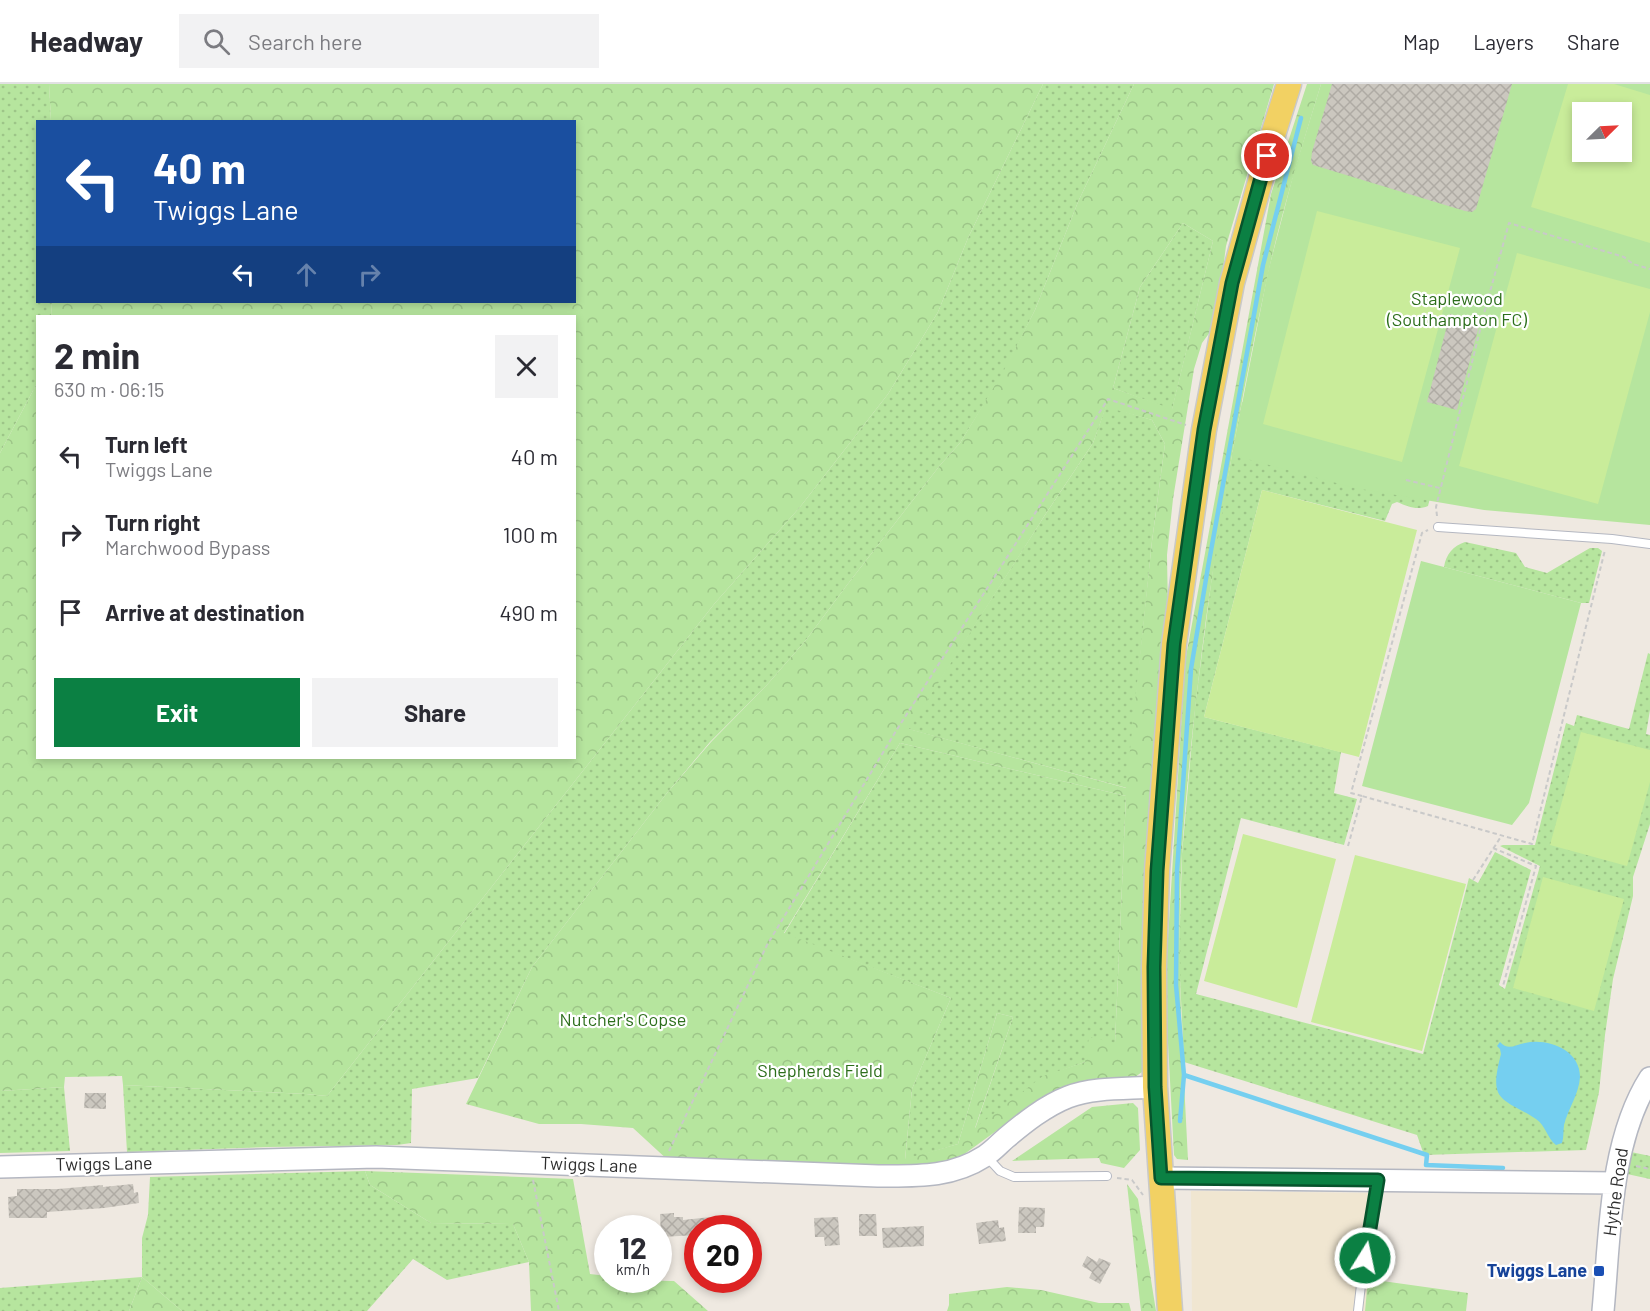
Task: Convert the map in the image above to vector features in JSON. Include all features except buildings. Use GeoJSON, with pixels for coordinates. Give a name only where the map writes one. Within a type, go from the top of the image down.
{"type":"FeatureCollection","features":[{"type":"Feature","properties":{"kind":"main road"},"geometry":{"type":"LineString","coordinates":[[1170,1311],[1155,1087],[1154,967],[1158,859],[1174,644],[1204,430],[1232,283],[1289,84]]}},
{"type":"Feature","properties":{"kind":"street","name":"Hythe Road"},"geometry":{"type":"LineString","coordinates":[[1603,1311],[1615,1183],[1626,1128],[1635,1104],[1650,1078]]}},
{"type":"Feature","properties":{"kind":"street","name":"Twiggs Lane"},"geometry":{"type":"LineString","coordinates":[[0,1167],[376,1157],[878,1176],[934,1175],[966,1167],[986,1156],[1044,1109],[1068,1097],[1090,1092],[1155,1087]]}},
{"type":"Feature","properties":{"kind":"street"},"geometry":{"type":"LineString","coordinates":[[1161,1178],[1615,1183]]}},
{"type":"Feature","properties":{"kind":"lane"},"geometry":{"type":"LineString","coordinates":[[1438,526],[1608,538],[1650,544]]}},
{"type":"Feature","properties":{"kind":"lane"},"geometry":{"type":"LineString","coordinates":[[986,1156],[999,1171],[1014,1177],[1107,1176]]}},
{"type":"Feature","properties":{"kind":"lane"},"geometry":{"type":"LineString","coordinates":[[1358,1311],[1378,1180]]}},
{"type":"Feature","properties":{"kind":"path"},"geometry":{"type":"LineString","coordinates":[[1608,538],[1532,844],[1351,794],[1422,533],[1438,526],[1436,507],[1440,488],[1509,223],[1624,257],[1633,264],[1650,268]]}},
{"type":"Feature","properties":{"kind":"path"},"geometry":{"type":"LineString","coordinates":[[664,1168],[664,1161],[767,945],[896,731],[1108,399],[1204,430]]}},
{"type":"Feature","properties":{"kind":"path"},"geometry":{"type":"LineString","coordinates":[[1406,480],[1440,488]]}},
{"type":"Feature","properties":{"kind":"path"},"geometry":{"type":"LineString","coordinates":[[1348,846],[1362,796]]}},
{"type":"Feature","properties":{"kind":"path"},"geometry":{"type":"LineString","coordinates":[[1473,880],[1502,835]]}},
{"type":"Feature","properties":{"kind":"path"},"geometry":{"type":"LineString","coordinates":[[1493,848],[1536,866],[1503,986]]}},
{"type":"Feature","properties":{"kind":"path"},"geometry":{"type":"LineString","coordinates":[[530,1163],[559,1311]]}},
{"type":"Feature","properties":{"kind":"shaded area"},"geometry":{"type":"Polygon","coordinates":[[[1191,1191],[1377,1193],[1365,1311],[1192,1311],[1191,1191]]]}},
{"type":"Feature","properties":{"kind":"green space"},"geometry":{"type":"Polygon","coordinates":[[[0,84],[49,84],[51,120],[36,120],[36,303],[52,303],[51,315],[36,315],[36,385],[0,453],[0,84]]]}},
{"type":"Feature","properties":{"kind":"green space"},"geometry":{"type":"Polygon","coordinates":[[[49,84],[1043,84],[968,238],[938,312],[888,394],[800,507],[715,603],[327,1096],[123,1085],[122,1076],[65,1077],[64,1087],[0,1091],[0,453],[36,385],[36,759],[576,759],[576,315],[51,315],[52,303],[576,303],[576,120],[51,120],[49,84]]]}},
{"type":"Feature","properties":{"kind":"green space"},"geometry":{"type":"Polygon","coordinates":[[[1043,84],[1134,84],[1078,202],[1035,310],[1004,372],[960,443],[941,464],[806,640],[766,686],[710,742],[667,793],[532,967],[478,1078],[412,1089],[411,1143],[127,1152],[123,1085],[327,1096],[715,603],[800,507],[888,394],[938,312],[968,238],[1043,84]]]}},
{"type":"Feature","properties":{"kind":"green space"},"geometry":{"type":"Polygon","coordinates":[[[1134,84],[1274,84],[1226,246],[1216,324],[1202,343],[1194,369],[1173,499],[1167,555],[1168,613],[1145,1057],[1142,1072],[1131,1080],[1092,1083],[1039,1100],[952,1163],[904,1171],[670,1162],[633,1128],[539,1124],[466,1104],[532,967],[667,793],[806,640],[941,464],[960,443],[1003,372],[1035,310],[1078,202],[1134,84]],[[1183,223],[1140,287],[1113,388],[1172,409],[1213,241],[1183,223]],[[1106,407],[1093,443],[909,729],[1126,788],[1152,541],[1165,444],[1152,420],[1106,407]],[[900,743],[784,933],[951,998],[912,1089],[905,1159],[958,1144],[997,1013],[1013,1017],[975,1128],[1043,1076],[1085,1062],[1089,1037],[1115,1043],[1126,796],[900,743]]]}},
{"type":"Feature","properties":{"kind":"green space"},"geometry":{"type":"Polygon","coordinates":[[[1307,84],[1321,84],[1268,274],[1226,489],[1206,619],[1186,794],[1182,853],[1181,1006],[1188,1160],[1177,1159],[1174,1155],[1165,987],[1185,662],[1271,194],[1307,84]]]}},
{"type":"Feature","properties":{"kind":"green space","name":"Staplewood (Southampton FC)"},"geometry":{"type":"Polygon","coordinates":[[[1321,84],[1650,84],[1650,525],[1484,510],[1355,488],[1232,455],[1268,272],[1294,172],[1321,84]]]}},
{"type":"Feature","properties":{"kind":"green space"},"geometry":{"type":"Polygon","coordinates":[[[1568,84],[1614,84],[1650,95],[1650,243],[1531,207],[1568,84]]]}},
{"type":"Feature","properties":{"kind":"green space"},"geometry":{"type":"Polygon","coordinates":[[[1317,211],[1460,248],[1402,462],[1263,424],[1317,211]]]}},
{"type":"Feature","properties":{"kind":"green space"},"geometry":{"type":"Polygon","coordinates":[[[1183,223],[1213,241],[1172,410],[1113,388],[1140,287],[1183,223]]]}},
{"type":"Feature","properties":{"kind":"green space"},"geometry":{"type":"Polygon","coordinates":[[[1517,253],[1650,289],[1650,312],[1598,504],[1459,466],[1517,253]]]}},
{"type":"Feature","properties":{"kind":"green space"},"geometry":{"type":"Polygon","coordinates":[[[1242,402],[1431,494],[1428,506],[1420,508],[1397,502],[1392,504],[1385,521],[1262,490],[1204,717],[1341,752],[1334,793],[1357,799],[1344,845],[1241,818],[1196,994],[1423,1054],[1469,878],[1478,883],[1495,852],[1531,870],[1499,985],[1505,989],[1540,866],[1500,846],[1535,845],[1566,723],[1574,726],[1577,715],[1629,729],[1648,653],[1650,654],[1650,710],[1646,734],[1650,735],[1650,824],[1633,877],[1633,896],[1613,979],[1599,1092],[1586,1150],[1424,1155],[1417,1135],[1184,1062],[1179,957],[1182,854],[1195,707],[1218,530],[1242,402]]]}},
{"type":"Feature","properties":{"kind":"green space"},"geometry":{"type":"Polygon","coordinates":[[[1106,406],[1152,420],[1165,444],[1152,541],[1127,788],[908,729],[1093,443],[1106,406]]]}},
{"type":"Feature","properties":{"kind":"green space"},"geometry":{"type":"Polygon","coordinates":[[[1262,490],[1417,530],[1359,757],[1204,717],[1262,490]]]}},
{"type":"Feature","properties":{"kind":"green space"},"geometry":{"type":"Polygon","coordinates":[[[1465,542],[1516,553],[1525,567],[1547,573],[1590,548],[1598,548],[1602,551],[1589,603],[1581,603],[1444,567],[1451,551],[1465,542]]]}},
{"type":"Feature","properties":{"kind":"green space"},"geometry":{"type":"Polygon","coordinates":[[[1421,561],[1581,603],[1529,803],[1512,825],[1362,786],[1421,561]]]}},
{"type":"Feature","properties":{"kind":"green space"},"geometry":{"type":"Polygon","coordinates":[[[1581,732],[1650,750],[1650,782],[1627,866],[1550,845],[1581,732]]]}},
{"type":"Feature","properties":{"kind":"green space"},"geometry":{"type":"Polygon","coordinates":[[[900,743],[1126,796],[1115,1043],[1085,1062],[1043,1077],[975,1129],[1013,1017],[997,1013],[958,1144],[905,1160],[912,1089],[951,998],[784,934],[900,743]]]}},
{"type":"Feature","properties":{"kind":"green space"},"geometry":{"type":"Polygon","coordinates":[[[1243,834],[1336,859],[1297,1008],[1204,981],[1243,834]]]}},
{"type":"Feature","properties":{"kind":"green space"},"geometry":{"type":"Polygon","coordinates":[[[1355,855],[1466,884],[1422,1051],[1311,1022],[1355,855]]]}},
{"type":"Feature","properties":{"kind":"green space"},"geometry":{"type":"Polygon","coordinates":[[[1543,877],[1624,899],[1594,1011],[1513,988],[1543,877]]]}},
{"type":"Feature","properties":{"kind":"green space"},"geometry":{"type":"Polygon","coordinates":[[[64,1087],[70,1151],[0,1153],[0,1091],[64,1087]]]}},
{"type":"Feature","properties":{"kind":"green space"},"geometry":{"type":"Polygon","coordinates":[[[1133,1103],[1138,1108],[1140,1150],[1124,1168],[1101,1163],[1099,1158],[1012,1161],[1092,1107],[1133,1103]]]}},
{"type":"Feature","properties":{"kind":"green space"},"geometry":{"type":"Polygon","coordinates":[[[1631,1152],[1650,1156],[1650,1179],[1627,1174],[1631,1152]]]}},
{"type":"Feature","properties":{"kind":"green space"},"geometry":{"type":"Polygon","coordinates":[[[365,1171],[370,1185],[431,1223],[513,1224],[529,1262],[447,1280],[413,1259],[367,1311],[182,1311],[142,1277],[142,1238],[148,1215],[150,1177],[365,1171]]]}},
{"type":"Feature","properties":{"kind":"green space"},"geometry":{"type":"Polygon","coordinates":[[[365,1171],[573,1179],[590,1274],[594,1274],[594,1293],[672,1293],[672,1281],[674,1281],[684,1290],[684,1293],[688,1293],[708,1311],[531,1311],[529,1262],[513,1224],[431,1223],[370,1185],[365,1171]]]}},
{"type":"Feature","properties":{"kind":"green space"},"geometry":{"type":"Polygon","coordinates":[[[1127,1184],[1138,1199],[1156,1311],[1141,1311],[1127,1184]]]}},
{"type":"Feature","properties":{"kind":"green space"},"geometry":{"type":"Polygon","coordinates":[[[142,1277],[129,1311],[0,1311],[0,1288],[142,1277]]]}},
{"type":"Feature","properties":{"kind":"green space"},"geometry":{"type":"Polygon","coordinates":[[[142,1277],[182,1311],[129,1311],[142,1277]]]}},
{"type":"Feature","properties":{"kind":"green space"},"geometry":{"type":"Polygon","coordinates":[[[1368,1279],[1468,1293],[1466,1311],[1365,1311],[1368,1279]]]}},
{"type":"Feature","properties":{"kind":"green space"},"geometry":{"type":"Polygon","coordinates":[[[1007,1287],[1041,1290],[1099,1303],[1129,1303],[1131,1311],[947,1311],[949,1294],[1007,1287]]]}},
{"type":"Feature","properties":{"kind":"water"},"geometry":{"type":"Polygon","coordinates":[[[1500,1042],[1509,1047],[1534,1042],[1552,1044],[1568,1053],[1579,1067],[1579,1083],[1564,1125],[1562,1143],[1556,1145],[1536,1119],[1501,1097],[1496,1082],[1501,1054],[1497,1046],[1500,1042]]]}},
{"type":"Feature","properties":{"kind":"waterway"},"geometry":{"type":"LineString","coordinates":[[1180,1121],[1184,1075],[1176,985],[1177,871],[1191,669],[1263,265],[1301,118]]}},
{"type":"Feature","properties":{"kind":"waterway"},"geometry":{"type":"LineString","coordinates":[[1184,1075],[1427,1155],[1426,1165],[1503,1168]]}},
{"type":"Feature","properties":{"kind":"place","name":"Twiggs Lane"},"geometry":{"type":"Point","coordinates":[1599,1271]}},
{"type":"Feature","properties":{"kind":"route"},"geometry":{"type":"LineString","coordinates":[[1267,156],[1232,283],[1204,430],[1174,644],[1157,871],[1154,967],[1155,1087],[1161,1178],[1378,1180],[1365,1258]]}},
{"type":"Feature","properties":{"kind":"park label","name":"Nutcher's Copse"},"geometry":{"type":"Point","coordinates":[623,1020]}},
{"type":"Feature","properties":{"kind":"park label","name":"Shepherds Field"},"geometry":{"type":"Point","coordinates":[820,1071]}}]}
